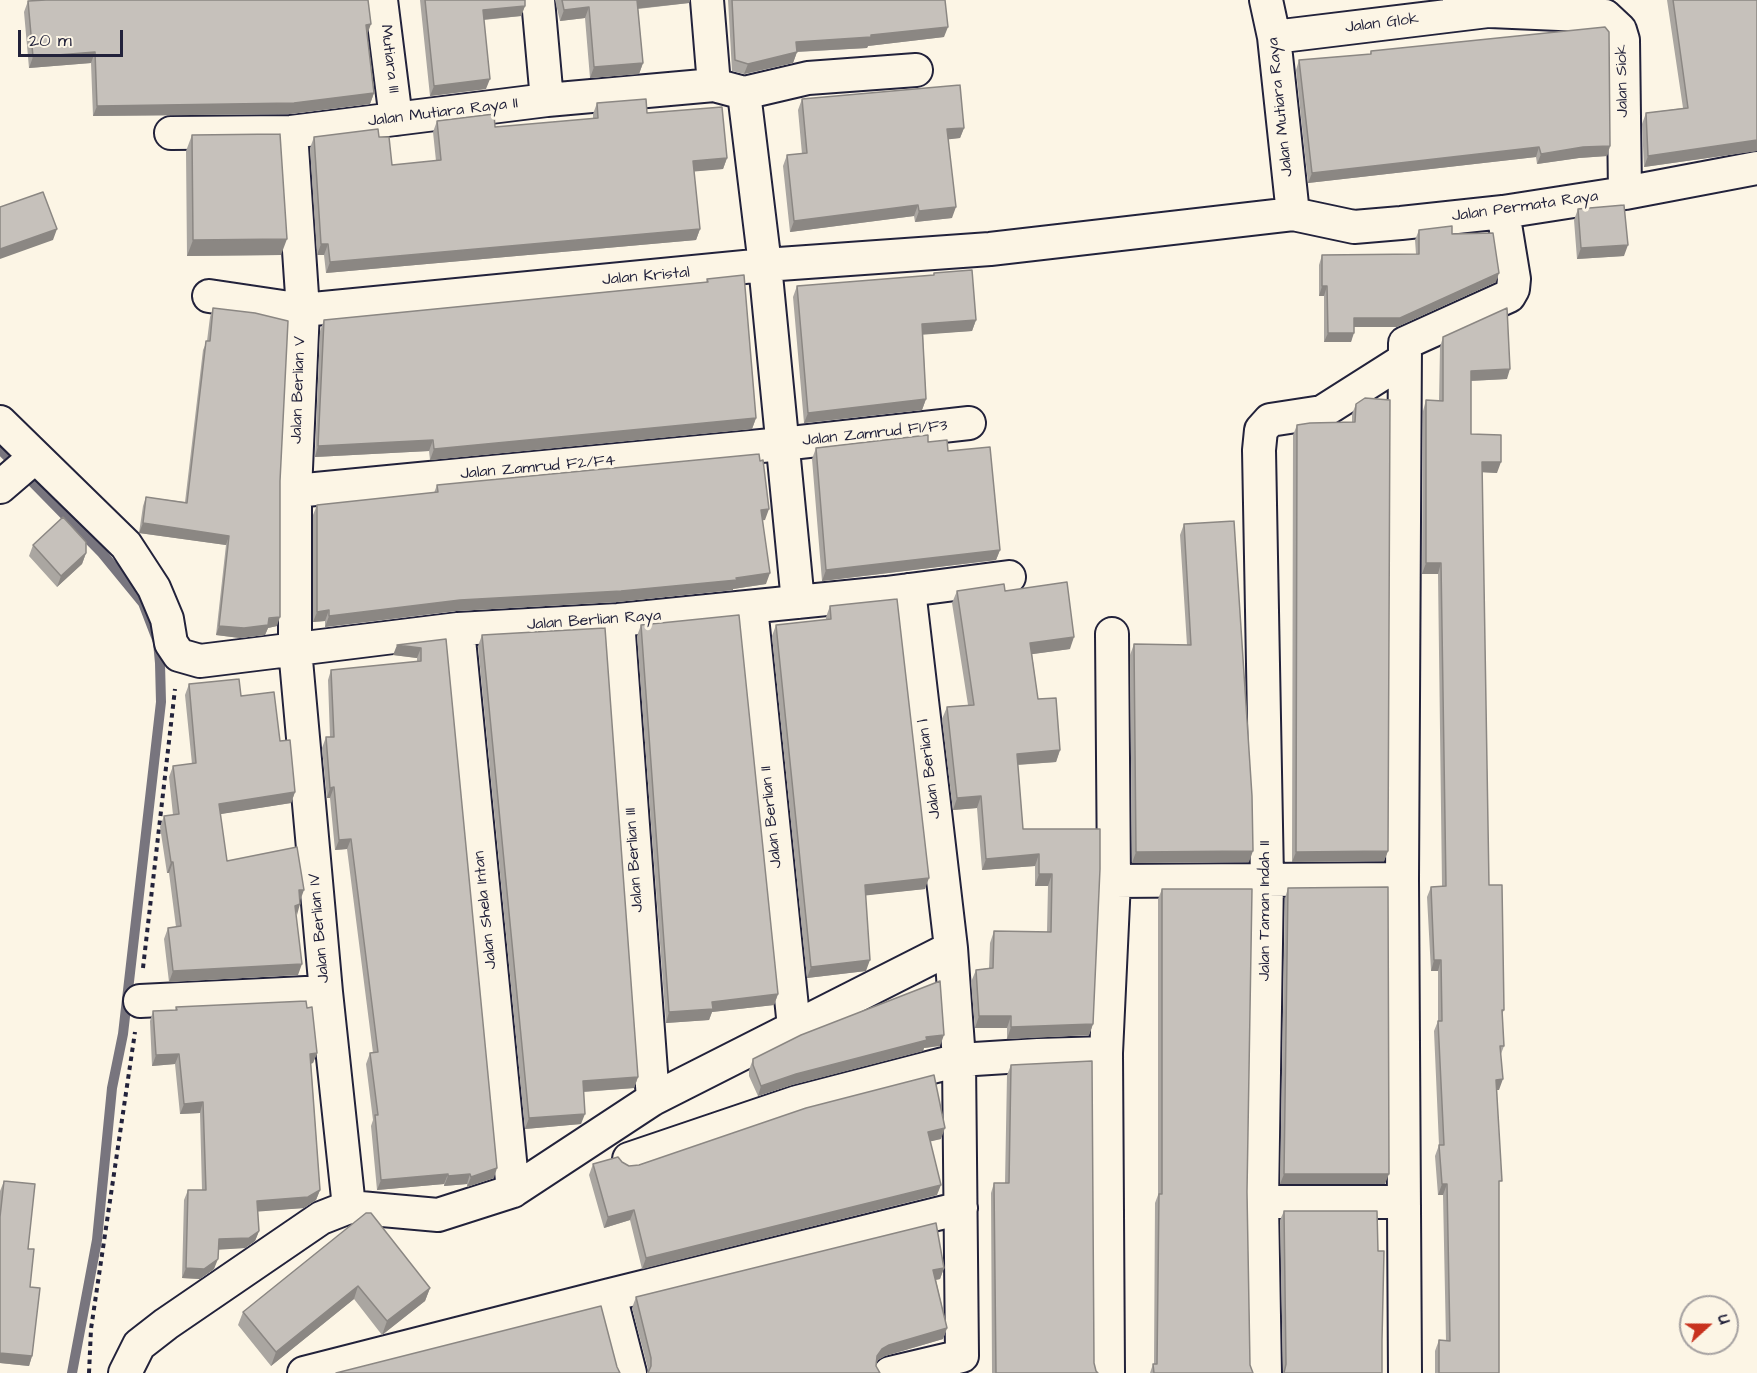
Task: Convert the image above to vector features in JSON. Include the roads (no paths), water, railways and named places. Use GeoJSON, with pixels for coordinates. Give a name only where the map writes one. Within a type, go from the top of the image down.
{"type":"FeatureCollection","features":[{"type":"Feature","properties":{"kind":"street","name":"Mutiara III"},"geometry":{"type":"LineString","coordinates":[[381,0],[396,119]]}},
{"type":"Feature","properties":{"kind":"street"},"geometry":{"type":"LineString","coordinates":[[538,0],[547,100]]}},
{"type":"Feature","properties":{"kind":"street"},"geometry":{"type":"LineString","coordinates":[[707,0],[714,85],[744,93],[808,78],[916,70]]}},
{"type":"Feature","properties":{"kind":"street","name":"Jalan Mutiara Raya"},"geometry":{"type":"LineString","coordinates":[[1266,0],[1274,37],[1293,214]]}},
{"type":"Feature","properties":{"kind":"street","name":"Jalan Siok"},"geometry":{"type":"LineString","coordinates":[[1460,0],[1490,11],[1605,16],[1620,30],[1623,40],[1625,193]]}},
{"type":"Feature","properties":{"kind":"street","name":"Jalan Glok"},"geometry":{"type":"LineString","coordinates":[[1274,37],[1490,11]]}},
{"type":"Feature","properties":{"kind":"street","name":"Jalan Mutiara Raya II"},"geometry":{"type":"LineString","coordinates":[[171,133],[291,132],[547,100],[714,85]]}},
{"type":"Feature","properties":{"kind":"street"},"geometry":{"type":"LineString","coordinates":[[744,93],[765,265],[798,602]]}},
{"type":"Feature","properties":{"kind":"street","name":"Jalan Berlian V"},"geometry":{"type":"LineString","coordinates":[[291,132],[303,310],[295,491],[295,649]]}},
{"type":"Feature","properties":{"kind":"street","name":"Jalan Permata Raya"},"geometry":{"type":"LineString","coordinates":[[990,249],[1293,214],[1354,227],[1503,212],[1625,193],[1757,168]]}},
{"type":"Feature","properties":{"kind":"street"},"geometry":{"type":"LineString","coordinates":[[1406,1373],[1402,879],[1405,343],[1509,296],[1513,289],[1514,279],[1503,212]]}},
{"type":"Feature","properties":{"kind":"street","name":"Jalan Kristal"},"geometry":{"type":"LineString","coordinates":[[209,296],[303,310],[765,265],[990,249]]}},
{"type":"Feature","properties":{"kind":"street","name":"Jalan Taman Indah II"},"geometry":{"type":"LineString","coordinates":[[1265,1373],[1262,1202],[1268,879],[1259,450],[1261,430],[1270,420],[1322,412],[1404,360]]}},
{"type":"Feature","properties":{"kind":"street"},"geometry":{"type":"LineString","coordinates":[[0,422],[20,470]]}},
{"type":"Feature","properties":{"kind":"street","name":"Jalan Zamrud F1/F3"},"geometry":{"type":"LineString","coordinates":[[782,444],[969,423]]}},
{"type":"Feature","properties":{"kind":"street","name":"Jalan Zamrud F2/F4"},"geometry":{"type":"LineString","coordinates":[[295,491],[782,444]]}},
{"type":"Feature","properties":{"kind":"street","name":"Jalan Berlian Raya"},"geometry":{"type":"LineString","coordinates":[[20,470],[126,545],[154,588],[167,619],[171,643],[179,656],[200,661],[458,629],[618,620],[751,608],[1009,577]]}},
{"type":"Feature","properties":{"kind":"street","name":"Jalan Berlian l"},"geometry":{"type":"LineString","coordinates":[[909,590],[951,948],[959,1060],[963,1364]]}},
{"type":"Feature","properties":{"kind":"street","name":"Jalan Berlian II"},"geometry":{"type":"LineString","coordinates":[[751,608],[794,1027]]}},
{"type":"Feature","properties":{"kind":"street","name":"Jalan Berlian III"},"geometry":{"type":"LineString","coordinates":[[618,620],[653,1099]]}},
{"type":"Feature","properties":{"kind":"street","name":"Jalan Shela Intan"},"geometry":{"type":"LineString","coordinates":[[458,629],[513,1191]]}},
{"type":"Feature","properties":{"kind":"street"},"geometry":{"type":"LineString","coordinates":[[1108,1373],[1106,1053],[1114,881],[1112,634]]}},
{"type":"Feature","properties":{"kind":"street","name":"Jalan Berlian IV"},"geometry":{"type":"LineString","coordinates":[[295,649],[326,992],[349,1207]]}},
{"type":"Feature","properties":{"kind":"street"},"geometry":{"type":"LineString","coordinates":[[1114,881],[1402,879]]}},
{"type":"Feature","properties":{"kind":"street"},"geometry":{"type":"LineString","coordinates":[[125,1373],[140,1345],[166,1324],[321,1218],[349,1207],[438,1215],[513,1191],[653,1099],[951,948]]}},
{"type":"Feature","properties":{"kind":"street"},"geometry":{"type":"LineString","coordinates":[[140,1001],[326,992]]}},
{"type":"Feature","properties":{"kind":"street"},"geometry":{"type":"LineString","coordinates":[[629,1159],[797,1102],[959,1060],[1038,1054],[1106,1053]]}},
{"type":"Feature","properties":{"kind":"street"},"geometry":{"type":"LineString","coordinates":[[1262,1202],[1403,1202]]}},
{"type":"Feature","properties":{"kind":"street"},"geometry":{"type":"LineString","coordinates":[[304,1373],[961,1208]]}},
{"type":"Feature","properties":{"kind":"street"},"geometry":{"type":"LineString","coordinates":[[610,1295],[630,1373]]}},
{"type":"Feature","properties":{"kind":"street"},"geometry":{"type":"LineString","coordinates":[[890,1373],[963,1364]]}},
{"type":"Feature","properties":{"kind":"waterway"},"geometry":{"type":"LineString","coordinates":[[0,449],[102,553],[143,603],[158,642],[160,663],[161,702],[123,1034],[112,1088],[97,1240],[72,1373]]}}]}
